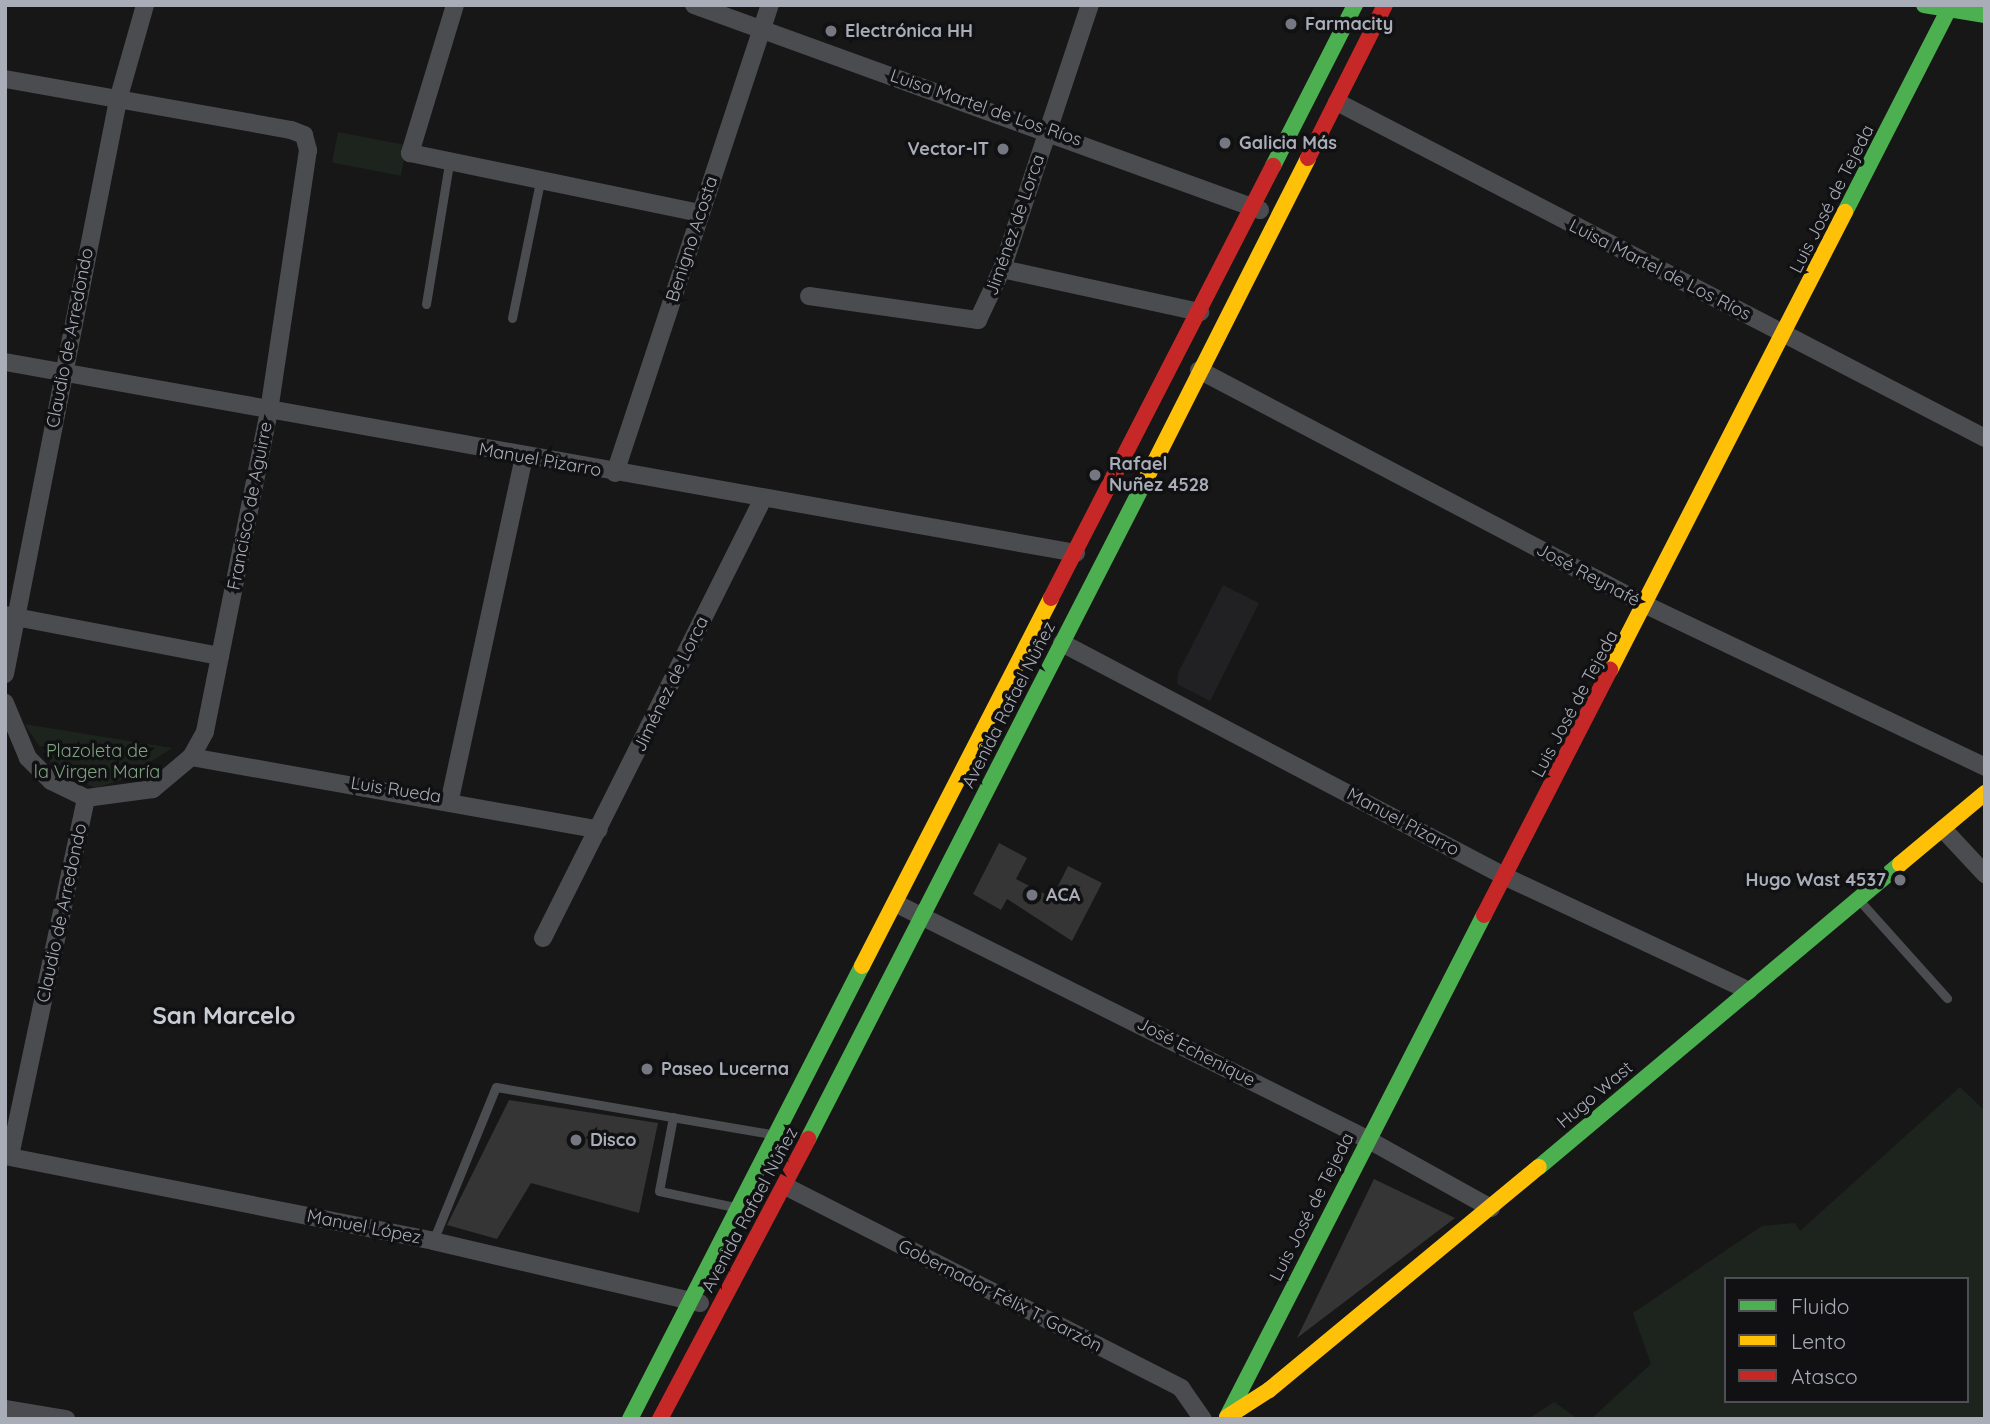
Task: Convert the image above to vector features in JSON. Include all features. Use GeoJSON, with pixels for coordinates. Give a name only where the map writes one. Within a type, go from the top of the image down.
{"type":"FeatureCollection","features":[{"type":"Feature","properties":{"kind":"main road","name":"Avenida Rafael Núñez"},"geometry":{"type":"LineString","coordinates":[[630,1419],[695,1300],[1355,5]]}},
{"type":"Feature","properties":{"kind":"main road","name":"Avenida Rafael Núñez"},"geometry":{"type":"LineString","coordinates":[[660,1419],[925,916],[1275,216],[1337,102],[1385,5]]}},
{"type":"Feature","properties":{"kind":"main road"},"geometry":{"type":"LineString","coordinates":[[1924,5],[1950,7],[1985,15]]}},
{"type":"Feature","properties":{"kind":"main road","name":"Luis José de Tejeda"},"geometry":{"type":"LineString","coordinates":[[1225,1418],[1367,1139],[1648,606],[1950,7]]}},
{"type":"Feature","properties":{"kind":"main road","name":"Hugo Wast"},"geometry":{"type":"LineString","coordinates":[[1225,1418],[1269,1390],[1491,1208],[1985,793]]}},
{"type":"Feature","properties":{"kind":"street","name":"Claudio de Arredondo"},"geometry":{"type":"LineString","coordinates":[[5,674],[10,616],[118,100],[145,5]]}},
{"type":"Feature","properties":{"kind":"street"},"geometry":{"type":"LineString","coordinates":[[455,5],[410,153],[701,213]]}},
{"type":"Feature","properties":{"kind":"street","name":"Luisa Martel de Los Ríos"},"geometry":{"type":"LineString","coordinates":[[694,5],[1048,129],[1275,216]]}},
{"type":"Feature","properties":{"kind":"street","name":"Benigno Acosta"},"geometry":{"type":"LineString","coordinates":[[615,473],[770,5]]}},
{"type":"Feature","properties":{"kind":"street","name":"Jiménez de Lorca"},"geometry":{"type":"LineString","coordinates":[[809,296],[971,322],[985,311],[1002,269],[1090,5]]}},
{"type":"Feature","properties":{"kind":"street"},"geometry":{"type":"LineString","coordinates":[[5,79],[118,100]]}},
{"type":"Feature","properties":{"kind":"street","name":"Francisco de Aguirre"},"geometry":{"type":"LineString","coordinates":[[86,798],[153,789],[191,757],[205,732],[269,411],[308,150],[304,135],[118,100]]}},
{"type":"Feature","properties":{"kind":"street","name":"Luisa Martel de Los Ríos"},"geometry":{"type":"LineString","coordinates":[[1337,102],[1985,438]]}},
{"type":"Feature","properties":{"kind":"street"},"geometry":{"type":"LineString","coordinates":[[1002,269],[1200,312]]}},
{"type":"Feature","properties":{"kind":"street","name":"Manuel Pizarro"},"geometry":{"type":"LineString","coordinates":[[5,362],[62,375],[524,458],[1076,553]]}},
{"type":"Feature","properties":{"kind":"street","name":"José Reynafé"},"geometry":{"type":"LineString","coordinates":[[1199,370],[1648,606],[1985,767]]}},
{"type":"Feature","properties":{"kind":"street"},"geometry":{"type":"LineString","coordinates":[[450,799],[524,458]]}},
{"type":"Feature","properties":{"kind":"street","name":"Jiménez de Lorca"},"geometry":{"type":"LineString","coordinates":[[543,938],[762,500]]}},
{"type":"Feature","properties":{"kind":"street"},"geometry":{"type":"LineString","coordinates":[[10,616],[220,656]]}},
{"type":"Feature","properties":{"kind":"street","name":"Manuel Pizarro"},"geometry":{"type":"LineString","coordinates":[[1062,643],[1506,877],[1749,991]]}},
{"type":"Feature","properties":{"kind":"street"},"geometry":{"type":"LineString","coordinates":[[5,703],[28,758],[51,781],[86,798]]}},
{"type":"Feature","properties":{"kind":"street","name":"Luis Rueda"},"geometry":{"type":"LineString","coordinates":[[191,757],[450,799],[599,830]]}},
{"type":"Feature","properties":{"kind":"street","name":"Claudio de Arredondo"},"geometry":{"type":"LineString","coordinates":[[8,1156],[86,798]]}},
{"type":"Feature","properties":{"kind":"street"},"geometry":{"type":"LineString","coordinates":[[1943,830],[1985,874]]}},
{"type":"Feature","properties":{"kind":"street","name":"José Echenique"},"geometry":{"type":"LineString","coordinates":[[897,904],[1367,1139],[1491,1208]]}},
{"type":"Feature","properties":{"kind":"street","name":"Manuel López"},"geometry":{"type":"LineString","coordinates":[[8,1156],[433,1241],[695,1300],[718,1312]]}},
{"type":"Feature","properties":{"kind":"street","name":"Gobernador Félix T. Garzón"},"geometry":{"type":"LineString","coordinates":[[785,1186],[1181,1388],[1203,1419]]}},
{"type":"Feature","properties":{"kind":"street"},"geometry":{"type":"LineString","coordinates":[[5,1409],[66,1419]]}},
{"type":"Feature","properties":{"kind":"lane"},"geometry":{"type":"LineString","coordinates":[[426,304],[449,163]]}},
{"type":"Feature","properties":{"kind":"lane"},"geometry":{"type":"LineString","coordinates":[[512,318],[540,181]]}},
{"type":"Feature","properties":{"kind":"lane"},"geometry":{"type":"LineString","coordinates":[[1858,899],[1947,998]]}},
{"type":"Feature","properties":{"kind":"lane"},"geometry":{"type":"LineString","coordinates":[[433,1241],[496,1087],[779,1135]]}},
{"type":"Feature","properties":{"kind":"lane"},"geometry":{"type":"LineString","coordinates":[[673,1117],[659,1191],[741,1208]]}},
{"type":"Feature","properties":{"kind":"shaded area"},"geometry":{"type":"Polygon","coordinates":[[[1223,585],[1259,603],[1210,701],[1177,684],[1178,673],[1223,585]]]}},
{"type":"Feature","properties":{"kind":"green space"},"geometry":{"type":"Polygon","coordinates":[[[338,132],[407,145],[401,176],[332,162],[338,132]]]}},
{"type":"Feature","properties":{"kind":"green space","name":"Plazoleta de la Virgen María"},"geometry":{"type":"Polygon","coordinates":[[[24,724],[172,748],[124,779],[96,788],[57,771],[24,724]]]}},
{"type":"Feature","properties":{"kind":"green space"},"geometry":{"type":"Polygon","coordinates":[[[1960,1087],[1985,1111],[1985,1419],[1591,1419],[1651,1364],[1633,1313],[1762,1226],[1795,1223],[1800,1231],[1960,1087]]]}},
{"type":"Feature","properties":{"kind":"green space"},"geometry":{"type":"Polygon","coordinates":[[[1554,1402],[1578,1419],[1528,1419],[1554,1402]]]}},
{"type":"Feature","properties":{"kind":"building"},"geometry":{"type":"Polygon","coordinates":[[[999,843],[1027,858],[1016,879],[1052,898],[1068,866],[1102,883],[1072,941],[1007,899],[1001,910],[973,894],[999,843]]]}},
{"type":"Feature","properties":{"kind":"building"},"geometry":{"type":"Polygon","coordinates":[[[509,1100],[658,1123],[639,1213],[531,1183],[497,1239],[447,1225],[509,1100]]]}},
{"type":"Feature","properties":{"kind":"building"},"geometry":{"type":"Polygon","coordinates":[[[1374,1179],[1455,1218],[1297,1338],[1374,1179]]]}},
{"type":"Feature","properties":{"kind":"traffic: fast"},"geometry":{"type":"LineString","coordinates":[[1273,166],[1355,5]]}},
{"type":"Feature","properties":{"kind":"traffic: fast"},"geometry":{"type":"LineString","coordinates":[[1924,5],[1985,15]]}},
{"type":"Feature","properties":{"kind":"traffic: fast"},"geometry":{"type":"LineString","coordinates":[[1845,212],[1951,5]]}},
{"type":"Feature","properties":{"kind":"traffic: fast"},"geometry":{"type":"LineString","coordinates":[[808,1139],[1143,485]]}},
{"type":"Feature","properties":{"kind":"traffic: fast"},"geometry":{"type":"LineString","coordinates":[[1539,1167],[1900,864]]}},
{"type":"Feature","properties":{"kind":"traffic: fast"},"geometry":{"type":"LineString","coordinates":[[1227,1417],[1484,915]]}},
{"type":"Feature","properties":{"kind":"traffic: fast"},"geometry":{"type":"LineString","coordinates":[[630,1419],[862,966]]}},
{"type":"Feature","properties":{"kind":"traffic: slow"},"geometry":{"type":"LineString","coordinates":[[1143,485],[1308,158]]}},
{"type":"Feature","properties":{"kind":"traffic: slow"},"geometry":{"type":"LineString","coordinates":[[1610,670],[1845,212]]}},
{"type":"Feature","properties":{"kind":"traffic: slow"},"geometry":{"type":"LineString","coordinates":[[862,966],[1051,598]]}},
{"type":"Feature","properties":{"kind":"traffic: slow"},"geometry":{"type":"LineString","coordinates":[[1900,864],[1985,793]]}},
{"type":"Feature","properties":{"kind":"traffic: slow"},"geometry":{"type":"LineString","coordinates":[[1227,1417],[1269,1390],[1539,1167]]}},
{"type":"Feature","properties":{"kind":"traffic: jam"},"geometry":{"type":"LineString","coordinates":[[1308,158],[1385,5]]}},
{"type":"Feature","properties":{"kind":"traffic: jam"},"geometry":{"type":"LineString","coordinates":[[1051,598],[1273,166]]}},
{"type":"Feature","properties":{"kind":"traffic: jam"},"geometry":{"type":"LineString","coordinates":[[1484,915],[1610,670]]}},
{"type":"Feature","properties":{"kind":"traffic: jam"},"geometry":{"type":"LineString","coordinates":[[660,1419],[808,1139]]}},
{"type":"Feature","properties":{"kind":"place","name":"Farmacity"},"geometry":{"type":"Point","coordinates":[1291,24]}},
{"type":"Feature","properties":{"kind":"place","name":"Electrónica HH"},"geometry":{"type":"Point","coordinates":[831,31]}},
{"type":"Feature","properties":{"kind":"place","name":"Galicia Más"},"geometry":{"type":"Point","coordinates":[1225,143]}},
{"type":"Feature","properties":{"kind":"place","name":"Vector-IT"},"geometry":{"type":"Point","coordinates":[1003,149]}},
{"type":"Feature","properties":{"kind":"place","name":"Rafael Nuñez 4528"},"geometry":{"type":"Point","coordinates":[1095,475]}},
{"type":"Feature","properties":{"kind":"place","name":"Hugo Wast 4537"},"geometry":{"type":"Point","coordinates":[1900,880]}},
{"type":"Feature","properties":{"kind":"place","name":"ACA"},"geometry":{"type":"Point","coordinates":[1032,895]}},
{"type":"Feature","properties":{"kind":"place","name":"Paseo Lucerna"},"geometry":{"type":"Point","coordinates":[647,1069]}},
{"type":"Feature","properties":{"kind":"place","name":"Disco"},"geometry":{"type":"Point","coordinates":[576,1140]}},
{"type":"Feature","properties":{"kind":"district","name":"San Marcelo"},"geometry":{"type":"Point","coordinates":[224,1016]}}]}
